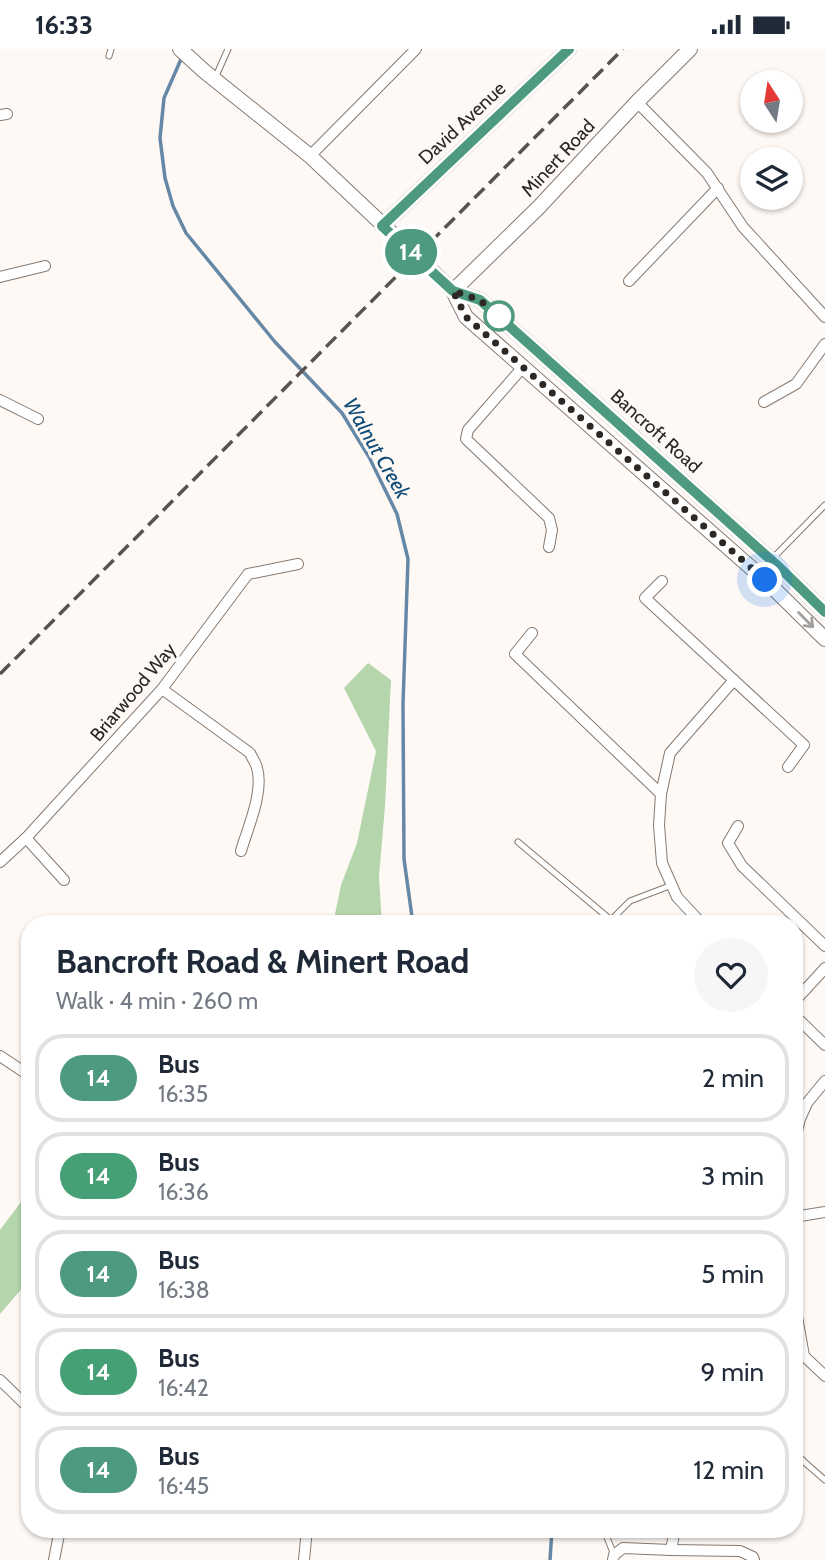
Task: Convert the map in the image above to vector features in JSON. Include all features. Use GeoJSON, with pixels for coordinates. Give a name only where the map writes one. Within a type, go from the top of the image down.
{"type":"FeatureCollection","features":[{"type":"Feature","properties":{"kind":"street","name":"Bancroft Road"},"geometry":{"type":"LineString","coordinates":[[180,49],[310,156],[453,291],[466,317],[765,580],[825,639]]}},
{"type":"Feature","properties":{"kind":"street"},"geometry":{"type":"LineString","coordinates":[[310,156],[416,49]]}},
{"type":"Feature","properties":{"kind":"street","name":"David Avenue"},"geometry":{"type":"LineString","coordinates":[[382,226],[569,49]]}},
{"type":"Feature","properties":{"kind":"street","name":"Minert Road"},"geometry":{"type":"LineString","coordinates":[[453,291],[539,207],[690,49]]}},
{"type":"Feature","properties":{"kind":"street"},"geometry":{"type":"LineString","coordinates":[[637,102],[694,159],[718,188],[743,227],[825,317]]}},
{"type":"Feature","properties":{"kind":"street"},"geometry":{"type":"LineString","coordinates":[[629,281],[718,188]]}},
{"type":"Feature","properties":{"kind":"street"},"geometry":{"type":"LineString","coordinates":[[0,277],[45,266]]}},
{"type":"Feature","properties":{"kind":"street","name":"Bancroft Road"},"geometry":{"type":"LineString","coordinates":[[453,291],[480,300],[771,560],[825,612]]}},
{"type":"Feature","properties":{"kind":"street"},"geometry":{"type":"LineString","coordinates":[[764,402],[796,384],[825,344]]}},
{"type":"Feature","properties":{"kind":"street"},"geometry":{"type":"LineString","coordinates":[[523,367],[468,429],[466,439],[548,518],[552,530],[549,547]]}},
{"type":"Feature","properties":{"kind":"street"},"geometry":{"type":"LineString","coordinates":[[0,400],[38,419]]}},
{"type":"Feature","properties":{"kind":"street","name":"Briarwood Way"},"geometry":{"type":"LineString","coordinates":[[0,862],[26,838],[162,689],[248,574],[298,564]]}},
{"type":"Feature","properties":{"kind":"street"},"geometry":{"type":"LineString","coordinates":[[662,581],[645,598],[804,745],[788,767]]}},
{"type":"Feature","properties":{"kind":"street"},"geometry":{"type":"LineString","coordinates":[[532,633],[515,655],[661,794]]}},
{"type":"Feature","properties":{"kind":"street"},"geometry":{"type":"LineString","coordinates":[[694,915],[677,897],[662,863],[659,825],[661,794],[670,753],[734,680]]}},
{"type":"Feature","properties":{"kind":"street"},"geometry":{"type":"LineString","coordinates":[[162,689],[250,753],[257,767],[258,796],[242,851]]}},
{"type":"Feature","properties":{"kind":"street"},"geometry":{"type":"LineString","coordinates":[[738,826],[728,843],[742,866],[793,915]]}},
{"type":"Feature","properties":{"kind":"street"},"geometry":{"type":"LineString","coordinates":[[26,838],[64,880]]}},
{"type":"Feature","properties":{"kind":"street"},"geometry":{"type":"LineString","coordinates":[[803,925],[825,946]]}},
{"type":"Feature","properties":{"kind":"street"},"geometry":{"type":"LineString","coordinates":[[803,992],[825,968]]}},
{"type":"Feature","properties":{"kind":"street"},"geometry":{"type":"LineString","coordinates":[[803,1024],[825,1045]]}},
{"type":"Feature","properties":{"kind":"street"},"geometry":{"type":"LineString","coordinates":[[0,1056],[21,1070]]}},
{"type":"Feature","properties":{"kind":"street"},"geometry":{"type":"LineString","coordinates":[[803,1112],[825,1081]]}},
{"type":"Feature","properties":{"kind":"street"},"geometry":{"type":"LineString","coordinates":[[803,1216],[825,1212]]}},
{"type":"Feature","properties":{"kind":"street"},"geometry":{"type":"LineString","coordinates":[[803,1350],[804,1356],[824,1374]]}},
{"type":"Feature","properties":{"kind":"street"},"geometry":{"type":"LineString","coordinates":[[0,1380],[21,1400]]}},
{"type":"Feature","properties":{"kind":"street"},"geometry":{"type":"LineString","coordinates":[[54,1560],[59,1538]]}},
{"type":"Feature","properties":{"kind":"street"},"geometry":{"type":"LineString","coordinates":[[304,1560],[306,1538]]}},
{"type":"Feature","properties":{"kind":"street"},"geometry":{"type":"LineString","coordinates":[[671,1550],[673,1538]]}},
{"type":"Feature","properties":{"kind":"street"},"geometry":{"type":"LineString","coordinates":[[614,1558],[623,1548],[740,1552],[753,1557],[754,1560]]}},
{"type":"Feature","properties":{"kind":"lane"},"geometry":{"type":"LineString","coordinates":[[109,56],[111,49]]}},
{"type":"Feature","properties":{"kind":"lane"},"geometry":{"type":"LineString","coordinates":[[209,75],[228,49]]}},
{"type":"Feature","properties":{"kind":"lane"},"geometry":{"type":"LineString","coordinates":[[771,560],[825,505]]}},
{"type":"Feature","properties":{"kind":"lane"},"geometry":{"type":"LineString","coordinates":[[518,842],[601,915]]}},
{"type":"Feature","properties":{"kind":"lane"},"geometry":{"type":"LineString","coordinates":[[616,915],[630,901],[672,885]]}},
{"type":"Feature","properties":{"kind":"lane"},"geometry":{"type":"LineString","coordinates":[[803,1460],[825,1480]]}},
{"type":"Feature","properties":{"kind":"lane"},"geometry":{"type":"LineString","coordinates":[[607,1538],[614,1558]]}},
{"type":"Feature","properties":{"kind":"green space"},"geometry":{"type":"Polygon","coordinates":[[[368,663],[391,680],[379,877],[381,915],[335,915],[341,885],[357,843],[376,751],[344,688],[368,663]]]}},
{"type":"Feature","properties":{"kind":"green space"},"geometry":{"type":"Polygon","coordinates":[[[21,1202],[21,1290],[0,1314],[0,1230],[21,1202]]]}},
{"type":"Feature","properties":{"kind":"waterway","name":"Walnut Creek"},"geometry":{"type":"LineString","coordinates":[[182,57],[164,98],[160,138],[165,178],[173,206],[186,233],[275,342],[342,413],[369,457],[397,514],[408,559],[403,704],[404,859],[412,915]]}},
{"type":"Feature","properties":{"kind":"waterway","name":"Walnut Creek"},"geometry":{"type":"LineString","coordinates":[[550,1560],[551,1538]]}},
{"type":"Feature","properties":{"kind":"railway"},"geometry":{"type":"LineString","coordinates":[[0,674],[623,49]]}},
{"type":"Feature","properties":{"kind":"bus line","name":"14"},"geometry":{"type":"LineString","coordinates":[[569,49],[382,226],[453,291],[480,300],[780,568],[825,612]]}},
{"type":"Feature","properties":{"kind":"route"},"geometry":{"type":"LineString","coordinates":[[499,316],[500,318],[480,300],[453,291],[466,317],[765,580]]}}]}
